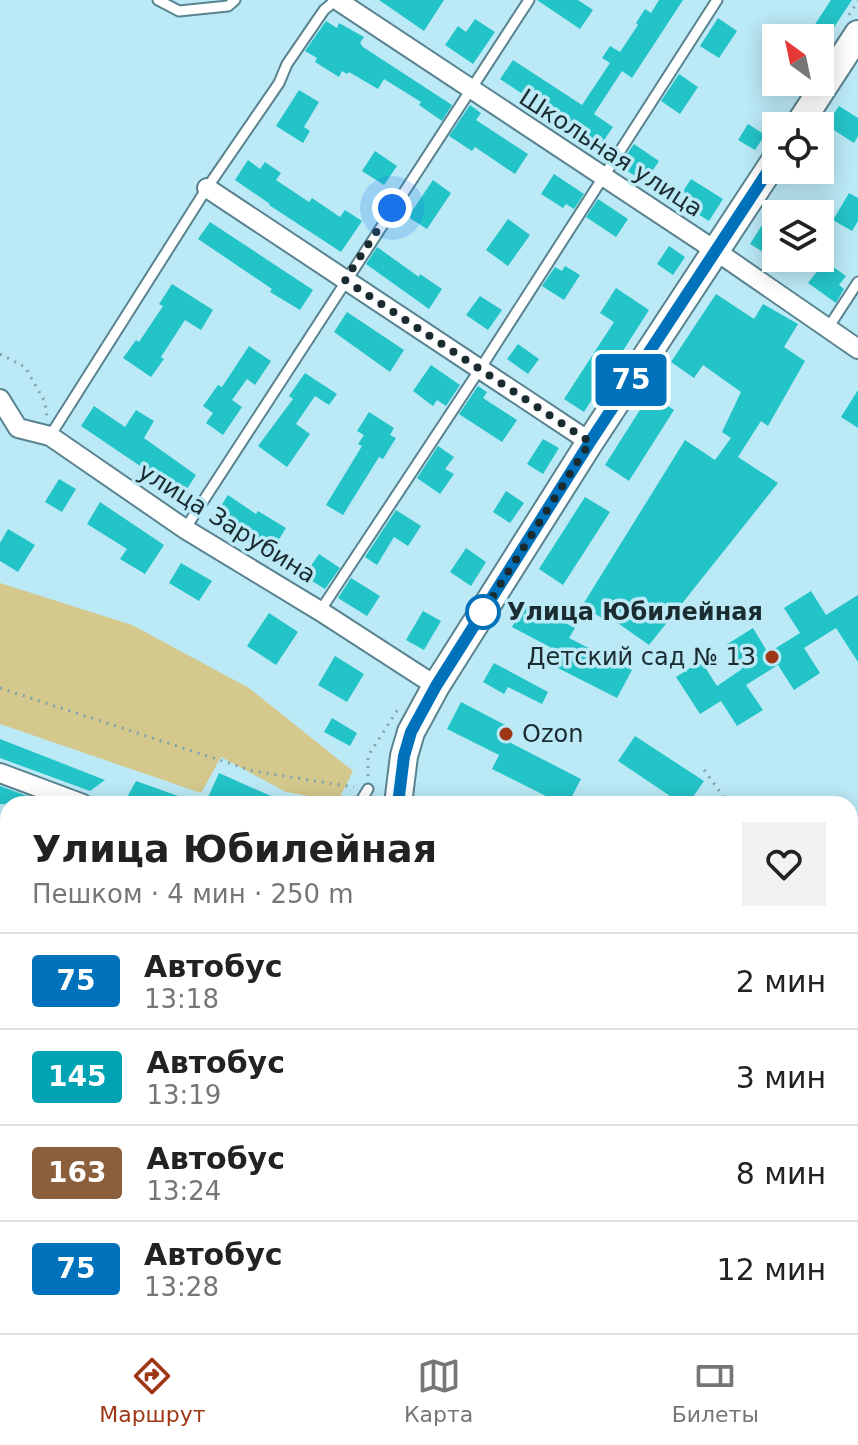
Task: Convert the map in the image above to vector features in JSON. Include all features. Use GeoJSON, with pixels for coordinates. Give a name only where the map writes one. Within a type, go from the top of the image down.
{"type":"FeatureCollection","features":[{"type":"Feature","properties":{"kind":"main road"},"geometry":{"type":"LineString","coordinates":[[807,112],[858,34]]}},
{"type":"Feature","properties":{"kind":"main road"},"geometry":{"type":"LineString","coordinates":[[399,796],[404,756],[411,732],[436,686],[590,442],[762,180]]}},
{"type":"Feature","properties":{"kind":"street","name":"Школьная улица"},"geometry":{"type":"LineString","coordinates":[[336,0],[716,251],[858,349]]}},
{"type":"Feature","properties":{"kind":"street"},"geometry":{"type":"LineString","coordinates":[[207,188],[590,442]]}},
{"type":"Feature","properties":{"kind":"street","name":"улица Зарубина"},"geometry":{"type":"LineString","coordinates":[[0,399],[18,428],[50,436],[185,529],[436,686]]}},
{"type":"Feature","properties":{"kind":"street"},"geometry":{"type":"LineString","coordinates":[[0,773],[62,796]]}},
{"type":"Feature","properties":{"kind":"lane"},"geometry":{"type":"LineString","coordinates":[[158,0],[179,11],[228,6],[235,0]]}},
{"type":"Feature","properties":{"kind":"lane"},"geometry":{"type":"LineString","coordinates":[[50,436],[207,188],[279,83],[287,64],[324,10],[336,0]]}},
{"type":"Feature","properties":{"kind":"lane"},"geometry":{"type":"LineString","coordinates":[[185,529],[529,0]]}},
{"type":"Feature","properties":{"kind":"lane"},"geometry":{"type":"LineString","coordinates":[[320,611],[717,0]]}},
{"type":"Feature","properties":{"kind":"lane"},"geometry":{"type":"LineString","coordinates":[[828,328],[858,282]]}},
{"type":"Feature","properties":{"kind":"lane"},"geometry":{"type":"LineString","coordinates":[[364,796],[368,789]]}},
{"type":"Feature","properties":{"kind":"path"},"geometry":{"type":"LineString","coordinates":[[0,354],[25,367],[45,402],[50,436]]}},
{"type":"Feature","properties":{"kind":"path"},"geometry":{"type":"LineString","coordinates":[[0,688],[253,771],[368,789]]}},
{"type":"Feature","properties":{"kind":"path"},"geometry":{"type":"LineString","coordinates":[[704,770],[723,796]]}},
{"type":"Feature","properties":{"kind":"shaded area"},"geometry":{"type":"Polygon","coordinates":[[[0,583],[132,625],[249,688],[353,771],[340,796],[309,796],[286,792],[221,757],[201,793],[0,724],[0,583]]]}},
{"type":"Feature","properties":{"kind":"building"},"geometry":{"type":"Polygon","coordinates":[[[379,0],[444,0],[424,31],[379,0]]]}},
{"type":"Feature","properties":{"kind":"building"},"geometry":{"type":"Polygon","coordinates":[[[537,0],[578,0],[593,10],[580,29],[537,0]]]}},
{"type":"Feature","properties":{"kind":"building"},"geometry":{"type":"Polygon","coordinates":[[[659,0],[683,0],[632,78],[622,71],[594,114],[613,127],[600,146],[500,79],[513,60],[582,105],[610,63],[602,58],[610,46],[620,52],[645,9],[651,13],[659,0]]]}},
{"type":"Feature","properties":{"kind":"building"},"geometry":{"type":"Polygon","coordinates":[[[831,0],[852,0],[834,27],[834,24],[815,24],[831,0]]]}},
{"type":"Feature","properties":{"kind":"building"},"geometry":{"type":"Polygon","coordinates":[[[718,18],[737,31],[719,58],[700,46],[718,18]]]}},
{"type":"Feature","properties":{"kind":"building"},"geometry":{"type":"Polygon","coordinates":[[[475,19],[495,32],[473,64],[445,45],[458,26],[466,32],[475,19]]]}},
{"type":"Feature","properties":{"kind":"building"},"geometry":{"type":"Polygon","coordinates":[[[326,21],[337,28],[339,23],[364,37],[360,43],[363,47],[452,105],[442,121],[419,105],[421,102],[384,79],[378,89],[349,72],[342,71],[339,77],[315,62],[317,58],[305,51],[326,21]]]}},
{"type":"Feature","properties":{"kind":"building"},"geometry":{"type":"Polygon","coordinates":[[[679,74],[698,87],[680,114],[661,101],[679,74]]]}},
{"type":"Feature","properties":{"kind":"building"},"geometry":{"type":"Polygon","coordinates":[[[299,90],[319,102],[304,127],[310,131],[303,143],[276,126],[299,90]]]}},
{"type":"Feature","properties":{"kind":"building"},"geometry":{"type":"Polygon","coordinates":[[[470,105],[481,113],[476,120],[528,154],[515,174],[475,147],[472,151],[449,136],[470,105]]]}},
{"type":"Feature","properties":{"kind":"building"},"geometry":{"type":"Polygon","coordinates":[[[839,106],[858,118],[858,136],[854,143],[834,130],[834,113],[839,106]]]}},
{"type":"Feature","properties":{"kind":"building"},"geometry":{"type":"Polygon","coordinates":[[[748,124],[762,133],[762,140],[755,150],[738,140],[748,124]]]}},
{"type":"Feature","properties":{"kind":"building"},"geometry":{"type":"Polygon","coordinates":[[[634,144],[659,161],[645,182],[619,166],[634,144]]]}},
{"type":"Feature","properties":{"kind":"building"},"geometry":{"type":"Polygon","coordinates":[[[375,151],[397,166],[384,185],[362,171],[375,151]]]}},
{"type":"Feature","properties":{"kind":"building"},"geometry":{"type":"Polygon","coordinates":[[[248,160],[260,169],[265,162],[281,173],[276,180],[309,202],[312,198],[340,217],[345,210],[362,221],[341,252],[235,180],[248,160]]]}},
{"type":"Feature","properties":{"kind":"building"},"geometry":{"type":"Polygon","coordinates":[[[554,174],[584,194],[574,209],[566,204],[563,208],[541,194],[554,174]]]}},
{"type":"Feature","properties":{"kind":"building"},"geometry":{"type":"Polygon","coordinates":[[[691,179],[723,199],[709,221],[677,201],[691,179]]]}},
{"type":"Feature","properties":{"kind":"building"},"geometry":{"type":"Polygon","coordinates":[[[433,180],[451,193],[427,229],[408,217],[433,180]]]}},
{"type":"Feature","properties":{"kind":"building"},"geometry":{"type":"Polygon","coordinates":[[[849,193],[858,198],[858,221],[852,231],[834,218],[849,193]]]}},
{"type":"Feature","properties":{"kind":"building"},"geometry":{"type":"Polygon","coordinates":[[[598,199],[628,219],[616,237],[586,217],[598,199]]]}},
{"type":"Feature","properties":{"kind":"building"},"geometry":{"type":"Polygon","coordinates":[[[508,219],[530,235],[508,266],[486,250],[508,219]]]}},
{"type":"Feature","properties":{"kind":"building"},"geometry":{"type":"Polygon","coordinates":[[[210,222],[313,290],[300,310],[198,239],[210,222]]]}},
{"type":"Feature","properties":{"kind":"building"},"geometry":{"type":"Polygon","coordinates":[[[762,225],[762,251],[750,244],[762,225]]]}},
{"type":"Feature","properties":{"kind":"building"},"geometry":{"type":"Polygon","coordinates":[[[669,246],[685,257],[673,275],[657,264],[669,246]]]}},
{"type":"Feature","properties":{"kind":"building"},"geometry":{"type":"Polygon","coordinates":[[[377,247],[419,277],[420,274],[442,289],[429,309],[366,264],[377,247]]]}},
{"type":"Feature","properties":{"kind":"building"},"geometry":{"type":"Polygon","coordinates":[[[565,266],[580,275],[564,300],[542,286],[555,267],[562,271],[565,266]]]}},
{"type":"Feature","properties":{"kind":"building"},"geometry":{"type":"Polygon","coordinates":[[[834,267],[846,276],[839,285],[844,289],[836,303],[808,283],[816,272],[834,272],[834,267]]]}},
{"type":"Feature","properties":{"kind":"building"},"geometry":{"type":"Polygon","coordinates":[[[172,284],[213,310],[201,330],[185,320],[151,377],[123,358],[136,340],[139,342],[163,306],[159,304],[172,284]]]}},
{"type":"Feature","properties":{"kind":"building"},"geometry":{"type":"Polygon","coordinates":[[[616,288],[649,310],[584,412],[564,399],[614,322],[600,313],[616,288]]]}},
{"type":"Feature","properties":{"kind":"building"},"geometry":{"type":"Polygon","coordinates":[[[716,294],[754,319],[763,304],[798,324],[784,347],[805,361],[768,426],[761,421],[738,457],[778,483],[649,645],[605,614],[602,618],[582,606],[685,440],[715,460],[731,438],[722,432],[741,392],[703,365],[694,378],[671,362],[716,294]]]}},
{"type":"Feature","properties":{"kind":"building"},"geometry":{"type":"Polygon","coordinates":[[[480,296],[502,310],[488,330],[466,315],[480,296]]]}},
{"type":"Feature","properties":{"kind":"building"},"geometry":{"type":"Polygon","coordinates":[[[347,312],[404,350],[390,372],[334,332],[347,312]]]}},
{"type":"Feature","properties":{"kind":"building"},"geometry":{"type":"Polygon","coordinates":[[[518,344],[539,359],[528,374],[507,359],[518,344]]]}},
{"type":"Feature","properties":{"kind":"building"},"geometry":{"type":"Polygon","coordinates":[[[249,346],[271,361],[255,385],[247,379],[232,400],[242,407],[223,435],[206,423],[213,413],[203,406],[218,385],[222,387],[249,346]]]}},
{"type":"Feature","properties":{"kind":"building"},"geometry":{"type":"Polygon","coordinates":[[[431,365],[460,385],[446,406],[437,400],[433,406],[413,391],[431,365]]]}},
{"type":"Feature","properties":{"kind":"building"},"geometry":{"type":"Polygon","coordinates":[[[305,373],[337,394],[329,405],[315,396],[296,424],[310,434],[287,467],[258,446],[293,399],[289,396],[305,373]]]}},
{"type":"Feature","properties":{"kind":"building"},"geometry":{"type":"Polygon","coordinates":[[[478,386],[487,392],[483,398],[517,420],[502,442],[459,414],[478,386]]]}},
{"type":"Feature","properties":{"kind":"building"},"geometry":{"type":"Polygon","coordinates":[[[858,390],[858,428],[841,417],[858,390]]]}},
{"type":"Feature","properties":{"kind":"building"},"geometry":{"type":"Polygon","coordinates":[[[650,394],[674,410],[629,481],[605,465],[650,394]]]}},
{"type":"Feature","properties":{"kind":"building"},"geometry":{"type":"Polygon","coordinates":[[[94,406],[125,427],[136,410],[154,421],[144,438],[196,475],[183,495],[81,426],[94,406]]]}},
{"type":"Feature","properties":{"kind":"building"},"geometry":{"type":"Polygon","coordinates":[[[369,412],[394,428],[390,435],[396,438],[383,459],[379,457],[343,515],[326,505],[362,446],[358,444],[364,435],[357,431],[369,412]]]}},
{"type":"Feature","properties":{"kind":"building"},"geometry":{"type":"Polygon","coordinates":[[[543,439],[559,448],[543,474],[527,464],[543,439]]]}},
{"type":"Feature","properties":{"kind":"building"},"geometry":{"type":"Polygon","coordinates":[[[438,446],[454,457],[445,469],[454,474],[440,494],[417,478],[438,446]]]}},
{"type":"Feature","properties":{"kind":"building"},"geometry":{"type":"Polygon","coordinates":[[[59,479],[76,489],[62,512],[45,502],[59,479]]]}},
{"type":"Feature","properties":{"kind":"building"},"geometry":{"type":"Polygon","coordinates":[[[506,491],[524,503],[510,523],[493,512],[506,491]]]}},
{"type":"Feature","properties":{"kind":"building"},"geometry":{"type":"Polygon","coordinates":[[[228,495],[256,514],[258,511],[286,528],[270,554],[215,515],[228,495]]]}},
{"type":"Feature","properties":{"kind":"building"},"geometry":{"type":"Polygon","coordinates":[[[585,497],[610,512],[563,585],[539,569],[585,497]]]}},
{"type":"Feature","properties":{"kind":"building"},"geometry":{"type":"Polygon","coordinates":[[[100,502],[164,545],[145,574],[120,559],[127,549],[87,524],[100,502]]]}},
{"type":"Feature","properties":{"kind":"building"},"geometry":{"type":"Polygon","coordinates":[[[396,510],[421,526],[408,546],[394,537],[377,565],[365,557],[396,510]]]}},
{"type":"Feature","properties":{"kind":"building"},"geometry":{"type":"Polygon","coordinates":[[[8,529],[35,545],[18,572],[0,561],[0,543],[8,529]]]}},
{"type":"Feature","properties":{"kind":"building"},"geometry":{"type":"Polygon","coordinates":[[[466,548],[486,562],[471,586],[450,572],[466,548]]]}},
{"type":"Feature","properties":{"kind":"building"},"geometry":{"type":"Polygon","coordinates":[[[319,554],[340,568],[325,589],[304,576],[319,554]]]}},
{"type":"Feature","properties":{"kind":"building"},"geometry":{"type":"Polygon","coordinates":[[[181,563],[212,581],[199,601],[169,583],[181,563]]]}},
{"type":"Feature","properties":{"kind":"building"},"geometry":{"type":"Polygon","coordinates":[[[351,578],[380,596],[367,616],[338,598],[351,578]]]}},
{"type":"Feature","properties":{"kind":"building","name":"Детский сад № 13"},"geometry":{"type":"Polygon","coordinates":[[[811,591],[826,615],[858,595],[858,662],[836,628],[804,648],[820,673],[794,690],[778,665],[746,685],[763,710],[737,726],[721,701],[700,714],[676,677],[701,661],[717,686],[742,669],[726,645],[753,628],[768,653],[800,633],[784,608],[811,591]]]}},
{"type":"Feature","properties":{"kind":"building"},"geometry":{"type":"Polygon","coordinates":[[[525,602],[575,628],[569,638],[632,670],[617,698],[554,666],[561,653],[512,627],[525,602]]]}},
{"type":"Feature","properties":{"kind":"building"},"geometry":{"type":"Polygon","coordinates":[[[423,611],[441,621],[424,650],[406,640],[423,611]]]}},
{"type":"Feature","properties":{"kind":"building"},"geometry":{"type":"Polygon","coordinates":[[[269,613],[298,632],[276,665],[247,646],[269,613]]]}},
{"type":"Feature","properties":{"kind":"building"},"geometry":{"type":"Polygon","coordinates":[[[335,656],[364,674],[347,702],[318,685],[335,656]]]}},
{"type":"Feature","properties":{"kind":"building"},"geometry":{"type":"Polygon","coordinates":[[[494,663],[548,692],[542,704],[508,687],[504,694],[483,682],[494,663]]]}},
{"type":"Feature","properties":{"kind":"building"},"geometry":{"type":"Polygon","coordinates":[[[461,702],[513,729],[507,741],[581,779],[572,796],[546,796],[492,769],[499,755],[447,729],[461,702]]]}},
{"type":"Feature","properties":{"kind":"building"},"geometry":{"type":"Polygon","coordinates":[[[332,718],[357,733],[350,746],[324,732],[332,718]]]}},
{"type":"Feature","properties":{"kind":"building"},"geometry":{"type":"Polygon","coordinates":[[[635,736],[704,781],[694,796],[670,796],[618,761],[635,736]]]}},
{"type":"Feature","properties":{"kind":"building"},"geometry":{"type":"Polygon","coordinates":[[[0,739],[105,780],[90,791],[0,758],[0,739]]]}},
{"type":"Feature","properties":{"kind":"building"},"geometry":{"type":"Polygon","coordinates":[[[219,773],[271,796],[209,796],[219,773]]]}},
{"type":"Feature","properties":{"kind":"building"},"geometry":{"type":"Polygon","coordinates":[[[136,781],[178,796],[128,796],[136,781]]]}},
{"type":"Feature","properties":{"kind":"building"},"geometry":{"type":"Polygon","coordinates":[[[0,786],[27,796],[0,796],[0,786]]]}},
{"type":"Feature","properties":{"kind":"bus line","name":"75"},"geometry":{"type":"LineString","coordinates":[[399,796],[411,732],[436,686],[590,442],[762,180]]}},
{"type":"Feature","properties":{"kind":"place","name":"Улица Юбилейная"},"geometry":{"type":"Point","coordinates":[483,612]}},
{"type":"Feature","properties":{"kind":"place","name":"Детский сад № 13"},"geometry":{"type":"Point","coordinates":[772,657]}},
{"type":"Feature","properties":{"kind":"place","name":"Ozon"},"geometry":{"type":"Point","coordinates":[506,734]}},
{"type":"Feature","properties":{"kind":"route"},"geometry":{"type":"LineString","coordinates":[[392,208],[345,280],[590,442],[478,620],[483,612]]}}]}
